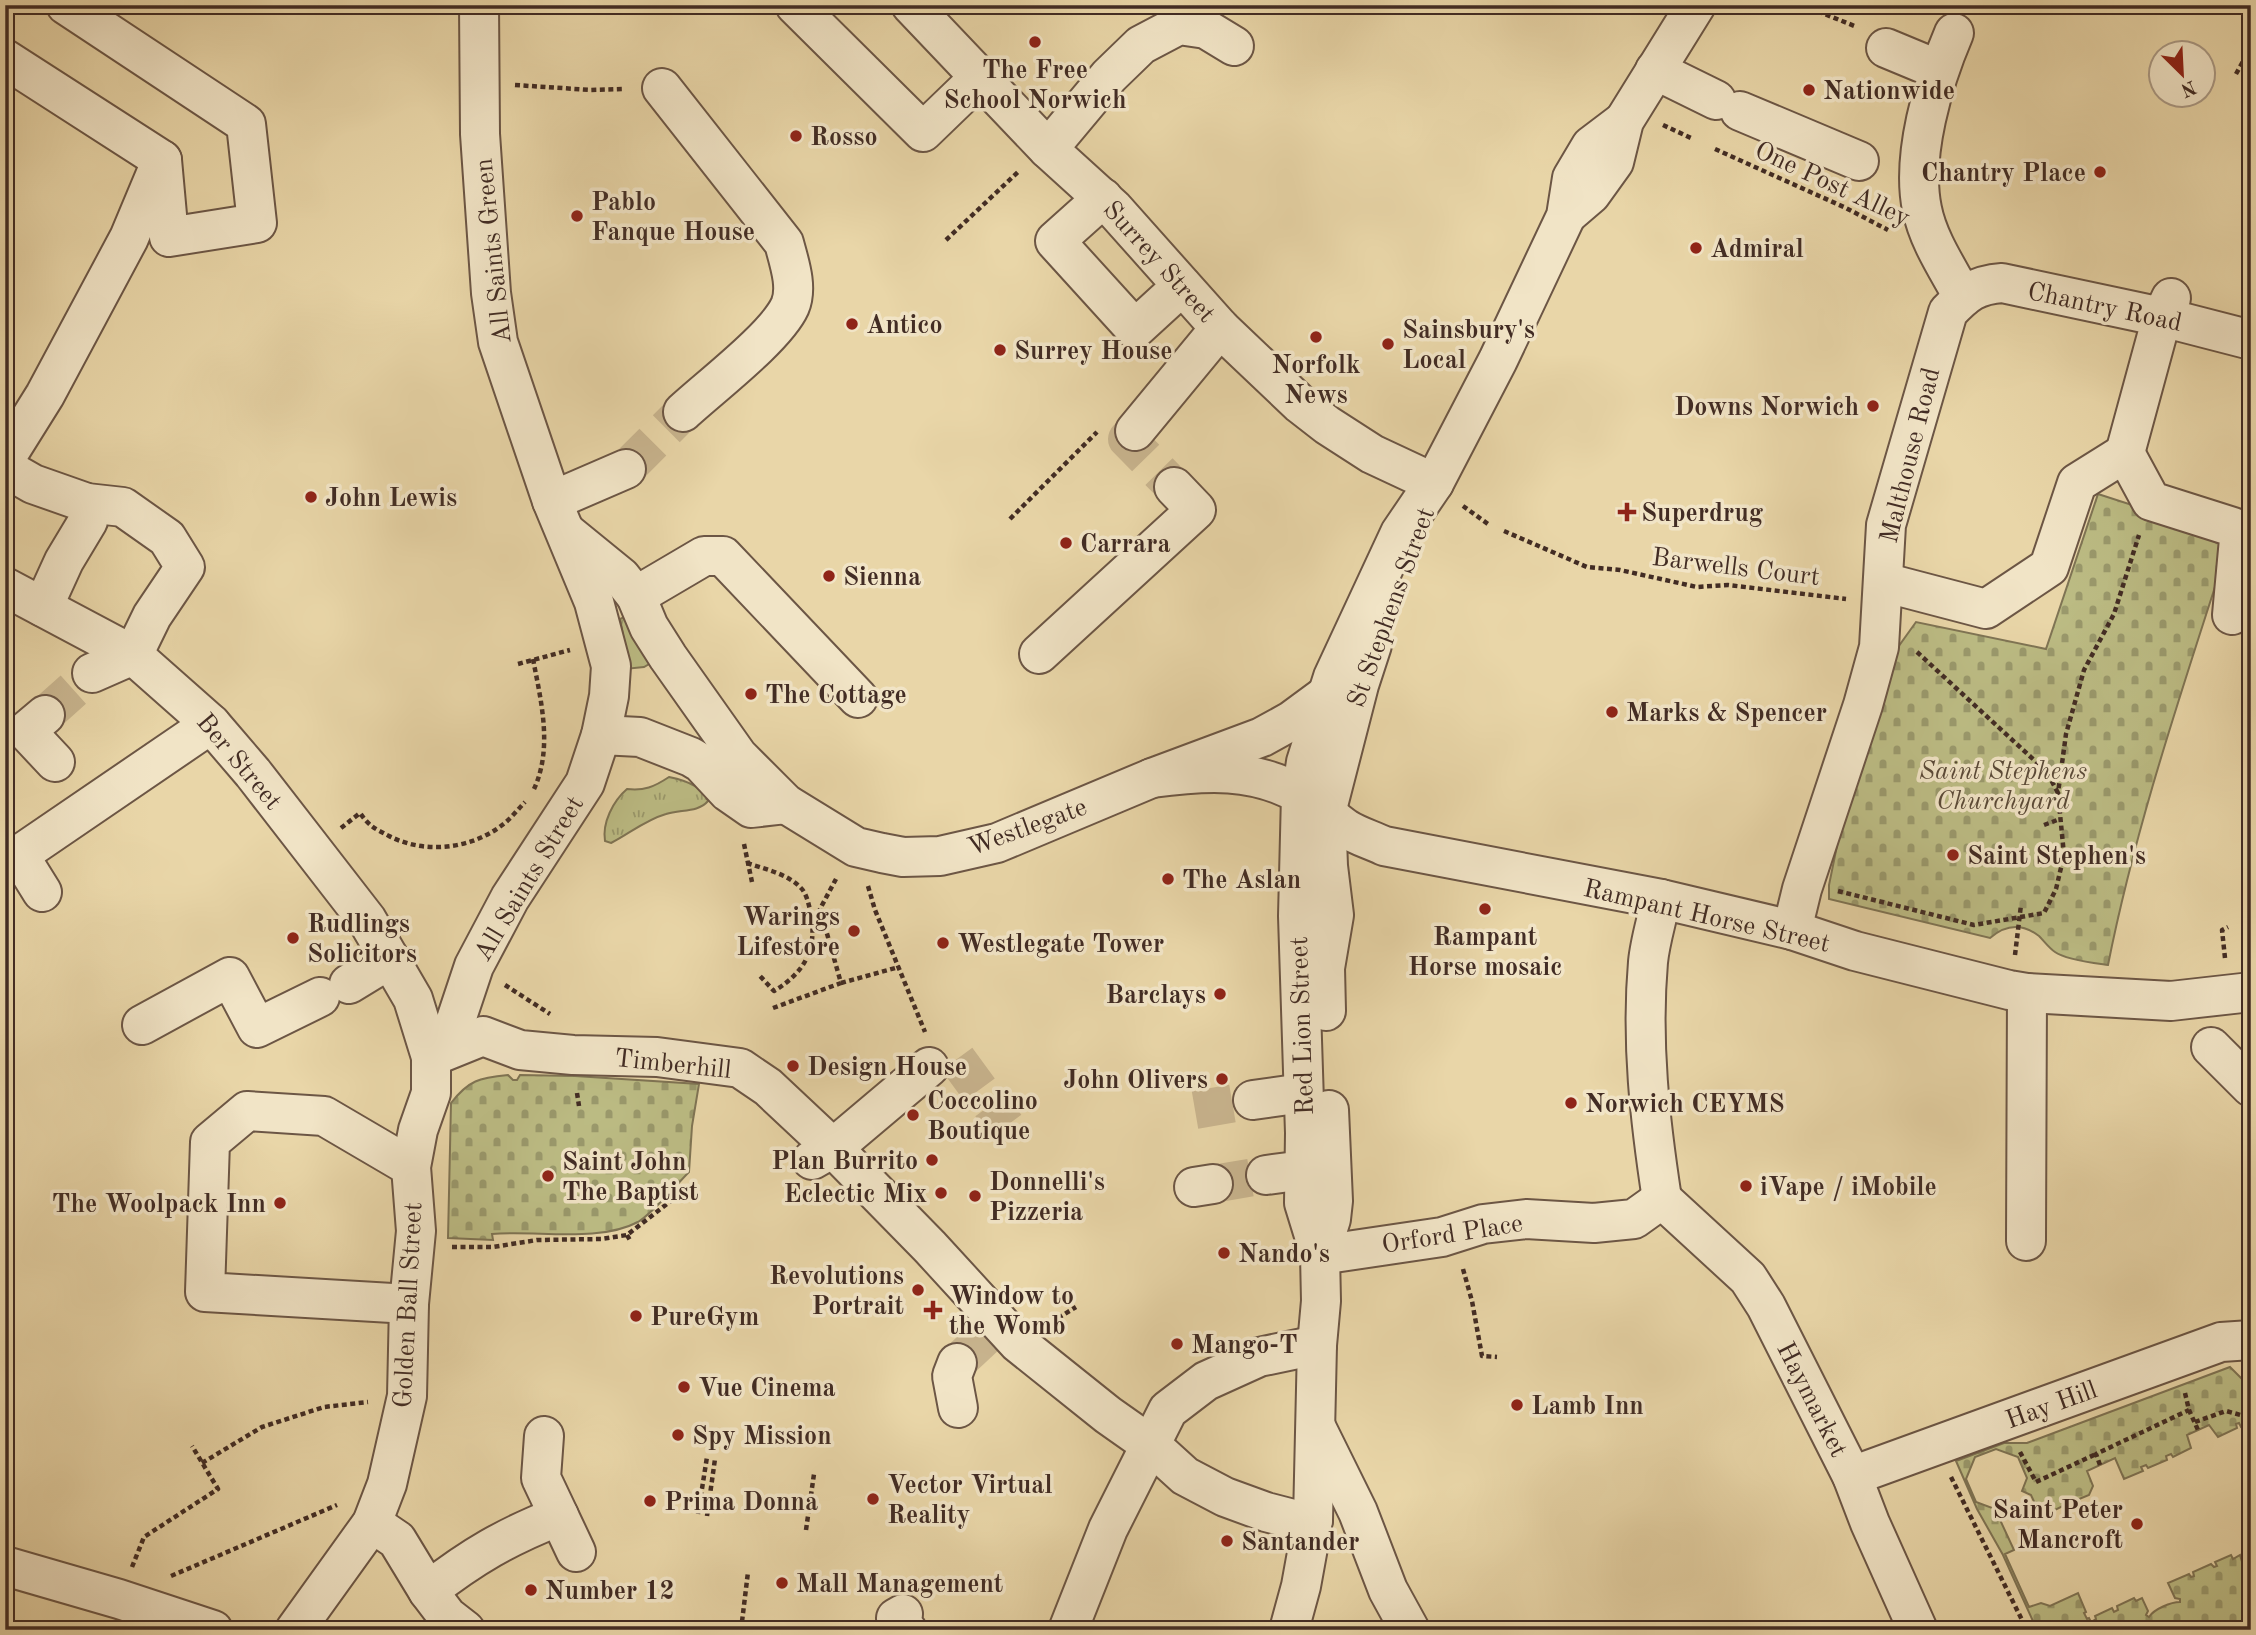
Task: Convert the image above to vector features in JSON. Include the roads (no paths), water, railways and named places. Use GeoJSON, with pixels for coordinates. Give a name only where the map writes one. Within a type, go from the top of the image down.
{"type":"FeatureCollection","features":[{"type":"Feature","properties":{"kind":"street"},"geometry":{"type":"LineString","coordinates":[[66,5],[246,124],[257,223],[169,237],[162,160]]}},
{"type":"Feature","properties":{"kind":"street","name":"All Saints Green"},"geometry":{"type":"LineString","coordinates":[[479,5],[480,134],[487,245],[498,342],[557,515],[594,602],[608,654],[604,725]]}},
{"type":"Feature","properties":{"kind":"street"},"geometry":{"type":"LineString","coordinates":[[795,5],[923,132],[980,77]]}},
{"type":"Feature","properties":{"kind":"street","name":"Surrey Street"},"geometry":{"type":"LineString","coordinates":[[911,5],[1047,148],[1103,198],[1220,328],[1300,404],[1373,454],[1434,483]]}},
{"type":"Feature","properties":{"kind":"street","name":"St Stephens Street"},"geometry":{"type":"LineString","coordinates":[[1313,804],[1306,762],[1334,677],[1400,533],[1434,483],[1498,360],[1566,216],[1591,194],[1614,162],[1625,121],[1696,5]]}},
{"type":"Feature","properties":{"kind":"street"},"geometry":{"type":"LineString","coordinates":[[1047,148],[1109,76],[1141,45],[1179,25],[1206,29],[1234,46]]}},
{"type":"Feature","properties":{"kind":"street"},"geometry":{"type":"LineString","coordinates":[[1954,33],[1939,69],[1924,139],[1919,182],[1922,211],[1955,304]]}},
{"type":"Feature","properties":{"kind":"street"},"geometry":{"type":"LineString","coordinates":[[1886,48],[1939,69]]}},
{"type":"Feature","properties":{"kind":"street"},"geometry":{"type":"LineString","coordinates":[[5,59],[162,160]]}},
{"type":"Feature","properties":{"kind":"street"},"geometry":{"type":"LineString","coordinates":[[1655,70],[1728,105],[1859,161]]}},
{"type":"Feature","properties":{"kind":"street"},"geometry":{"type":"LineString","coordinates":[[662,88],[784,243],[792,273],[791,304],[775,329],[683,412]]}},
{"type":"Feature","properties":{"kind":"street"},"geometry":{"type":"LineString","coordinates":[[5,459],[45,395],[129,238],[162,160]]}},
{"type":"Feature","properties":{"kind":"street"},"geometry":{"type":"LineString","coordinates":[[1103,198],[1055,242],[1135,329],[1182,286]]}},
{"type":"Feature","properties":{"kind":"street","name":"Chantry Road"},"geometry":{"type":"LineString","coordinates":[[1955,304],[1982,284],[2002,283],[2166,308],[2251,340]]}},
{"type":"Feature","properties":{"kind":"street","name":"Malthouse Road"},"geometry":{"type":"LineString","coordinates":[[1792,930],[1802,889],[1863,705],[1879,647],[1886,525],[1955,304]]}},
{"type":"Feature","properties":{"kind":"street"},"geometry":{"type":"LineString","coordinates":[[1882,582],[1986,608],[2049,567],[2077,483],[2125,453],[2166,308]]}},
{"type":"Feature","properties":{"kind":"street"},"geometry":{"type":"LineString","coordinates":[[1135,431],[1220,328]]}},
{"type":"Feature","properties":{"kind":"street"},"geometry":{"type":"LineString","coordinates":[[2125,453],[2151,502],[2233,527],[2239,539],[2232,615]]}},
{"type":"Feature","properties":{"kind":"street"},"geometry":{"type":"LineString","coordinates":[[5,468],[33,484],[87,503],[123,507],[167,538],[185,567],[152,616],[133,655],[92,673]]}},
{"type":"Feature","properties":{"kind":"street"},"geometry":{"type":"LineString","coordinates":[[626,469],[557,515],[621,577],[636,596],[704,556],[723,556],[858,698]]}},
{"type":"Feature","properties":{"kind":"street","name":"St Stephens Street"},"geometry":{"type":"LineString","coordinates":[[1313,804],[1359,685],[1378,626],[1416,541],[1434,483]]}},
{"type":"Feature","properties":{"kind":"street"},"geometry":{"type":"LineString","coordinates":[[1040,654],[1196,510],[1174,487]]}},
{"type":"Feature","properties":{"kind":"street"},"geometry":{"type":"LineString","coordinates":[[43,607],[64,561],[88,521],[87,503]]}},
{"type":"Feature","properties":{"kind":"street","name":"Ber Street"},"geometry":{"type":"LineString","coordinates":[[5,587],[133,655],[211,724],[253,773],[367,920],[413,999]]}},
{"type":"Feature","properties":{"kind":"street","name":"Westlegate"},"geometry":{"type":"LineString","coordinates":[[636,596],[649,627],[737,756],[786,804],[856,847],[903,857],[999,851],[1152,778],[1262,737],[1291,721],[1329,693]]}},
{"type":"Feature","properties":{"kind":"street"},"geometry":{"type":"LineString","coordinates":[[45,715],[26,731],[55,762]]}},
{"type":"Feature","properties":{"kind":"street"},"geometry":{"type":"LineString","coordinates":[[42,892],[19,855],[211,724]]}},
{"type":"Feature","properties":{"kind":"street"},"geometry":{"type":"LineString","coordinates":[[604,725],[691,757],[701,763],[728,792],[751,808],[786,804]]}},
{"type":"Feature","properties":{"kind":"street","name":"All Saints Street"},"geometry":{"type":"LineString","coordinates":[[431,1057],[455,1023],[474,966],[510,898],[585,783],[604,725]]}},
{"type":"Feature","properties":{"kind":"street","name":"Westlegate"},"geometry":{"type":"LineString","coordinates":[[1152,778],[1191,772],[1246,774],[1313,804]]}},
{"type":"Feature","properties":{"kind":"street","name":"Rampant Horse Street"},"geometry":{"type":"LineString","coordinates":[[1313,804],[1347,829],[1384,846],[1661,899],[1792,930],[1855,951],[2018,991],[2171,1001],[2251,992]]}},
{"type":"Feature","properties":{"kind":"street","name":"Red Lion Street"},"geometry":{"type":"LineString","coordinates":[[1289,1630],[1301,1586],[1312,1520],[1317,1345],[1321,1322],[1320,1255],[1304,1203],[1303,1093],[1313,877],[1313,804]]}},
{"type":"Feature","properties":{"kind":"street","name":"Rampant Horse Street"},"geometry":{"type":"LineString","coordinates":[[1313,877],[1351,854],[1384,846]]}},
{"type":"Feature","properties":{"kind":"street","name":"Red Lion Street"},"geometry":{"type":"LineString","coordinates":[[1313,877],[1334,915],[1325,968],[1333,1201],[1331,1219],[1320,1255]]}},
{"type":"Feature","properties":{"kind":"street"},"geometry":{"type":"LineString","coordinates":[[1661,899],[1648,960],[1645,1026],[1650,1125],[1662,1199]]}},
{"type":"Feature","properties":{"kind":"street"},"geometry":{"type":"LineString","coordinates":[[142,1025],[230,977],[260,1034],[390,959]]}},
{"type":"Feature","properties":{"kind":"street"},"geometry":{"type":"LineString","coordinates":[[2018,991],[2015,1122],[2025,1232]]}},
{"type":"Feature","properties":{"kind":"street","name":"Golden Ball Street"},"geometry":{"type":"LineString","coordinates":[[295,1630],[372,1523],[387,1484],[407,1396],[416,1231],[411,1167],[418,1130],[431,1093],[431,1057],[413,999]]}},
{"type":"Feature","properties":{"kind":"street","name":"Timberhill"},"geometry":{"type":"LineString","coordinates":[[431,1057],[483,1036],[520,1050],[579,1062],[657,1057],[741,1083],[768,1087],[822,1154],[930,1247],[994,1332],[1018,1343],[1108,1415],[1152,1446],[1185,1476],[1225,1497],[1266,1512],[1293,1519],[1312,1520]]}},
{"type":"Feature","properties":{"kind":"street"},"geometry":{"type":"LineString","coordinates":[[2211,1047],[2251,1087]]}},
{"type":"Feature","properties":{"kind":"street"},"geometry":{"type":"LineString","coordinates":[[822,1154],[929,1067]]}},
{"type":"Feature","properties":{"kind":"street"},"geometry":{"type":"LineString","coordinates":[[1253,1100],[1303,1093]]}},
{"type":"Feature","properties":{"kind":"street"},"geometry":{"type":"LineString","coordinates":[[410,1304],[205,1292],[210,1142],[247,1111],[324,1116],[411,1167]]}},
{"type":"Feature","properties":{"kind":"street"},"geometry":{"type":"LineString","coordinates":[[1266,1175],[1304,1170]]}},
{"type":"Feature","properties":{"kind":"street","name":"Orford Place"},"geometry":{"type":"LineString","coordinates":[[1320,1255],[1458,1232],[1483,1224],[1526,1219],[1594,1223],[1634,1219],[1662,1199]]}},
{"type":"Feature","properties":{"kind":"street","name":"Haymarket"},"geometry":{"type":"LineString","coordinates":[[1662,1199],[1748,1278],[1766,1306],[1852,1476],[1918,1630]]}},
{"type":"Feature","properties":{"kind":"street","name":"Hay Hill"},"geometry":{"type":"LineString","coordinates":[[1852,1476],[2221,1342],[2251,1340]]}},
{"type":"Feature","properties":{"kind":"street"},"geometry":{"type":"LineString","coordinates":[[1068,1630],[1108,1530],[1168,1410],[1206,1381],[1259,1357],[1317,1345]]}},
{"type":"Feature","properties":{"kind":"street"},"geometry":{"type":"LineString","coordinates":[[957,1363],[952,1377],[958,1408]]}},
{"type":"Feature","properties":{"kind":"street"},"geometry":{"type":"LineString","coordinates":[[1316,1427],[1358,1512],[1388,1590],[1410,1630]]}},
{"type":"Feature","properties":{"kind":"street"},"geometry":{"type":"LineString","coordinates":[[544,1436],[541,1478],[576,1552]]}},
{"type":"Feature","properties":{"kind":"street"},"geometry":{"type":"LineString","coordinates":[[428,1591],[489,1547],[559,1516]]}},
{"type":"Feature","properties":{"kind":"street"},"geometry":{"type":"LineString","coordinates":[[372,1523],[397,1540],[428,1591],[447,1616],[465,1630]]}},
{"type":"Feature","properties":{"kind":"street"},"geometry":{"type":"LineString","coordinates":[[5,1566],[213,1630]]}},
{"type":"Feature","properties":{"kind":"tunnel"},"geometry":{"type":"LineString","coordinates":[[626,469],[683,412]]}},
{"type":"Feature","properties":{"kind":"tunnel"},"geometry":{"type":"LineString","coordinates":[[1135,431],[1127,439],[1174,487]]}},
{"type":"Feature","properties":{"kind":"tunnel"},"geometry":{"type":"LineString","coordinates":[[45,715],[92,673]]}},
{"type":"Feature","properties":{"kind":"tunnel"},"geometry":{"type":"LineString","coordinates":[[957,1059],[1006,1126]]}},
{"type":"Feature","properties":{"kind":"tunnel"},"geometry":{"type":"LineString","coordinates":[[1195,1110],[1253,1100]]}},
{"type":"Feature","properties":{"kind":"tunnel"},"geometry":{"type":"LineString","coordinates":[[1213,1184],[1266,1175]]}},
{"type":"Feature","properties":{"kind":"tunnel"},"geometry":{"type":"LineString","coordinates":[[957,1363],[985,1337]]}},
{"type":"Feature","properties":{"kind":"place","name":"The Free School Norwich"},"geometry":{"type":"Point","coordinates":[1035,42]}},
{"type":"Feature","properties":{"kind":"place","name":"Nationwide"},"geometry":{"type":"Point","coordinates":[1809,90]}},
{"type":"Feature","properties":{"kind":"place","name":"Rosso"},"geometry":{"type":"Point","coordinates":[796,136]}},
{"type":"Feature","properties":{"kind":"place","name":"Chantry Place"},"geometry":{"type":"Point","coordinates":[2100,172]}},
{"type":"Feature","properties":{"kind":"place","name":"Pablo Fanque House"},"geometry":{"type":"Point","coordinates":[577,216]}},
{"type":"Feature","properties":{"kind":"place","name":"Admiral"},"geometry":{"type":"Point","coordinates":[1696,248]}},
{"type":"Feature","properties":{"kind":"place","name":"Antico"},"geometry":{"type":"Point","coordinates":[852,324]}},
{"type":"Feature","properties":{"kind":"place","name":"Norfolk News"},"geometry":{"type":"Point","coordinates":[1316,337]}},
{"type":"Feature","properties":{"kind":"place","name":"Sainsbury's Local"},"geometry":{"type":"Point","coordinates":[1388,344]}},
{"type":"Feature","properties":{"kind":"place","name":"Surrey House"},"geometry":{"type":"Point","coordinates":[1000,350]}},
{"type":"Feature","properties":{"kind":"place","name":"Downs Norwich"},"geometry":{"type":"Point","coordinates":[1873,406]}},
{"type":"Feature","properties":{"kind":"place","name":"John Lewis"},"geometry":{"type":"Point","coordinates":[311,497]}},
{"type":"Feature","properties":{"kind":"place","name":"Superdrug"},"geometry":{"type":"Point","coordinates":[1627,512]}},
{"type":"Feature","properties":{"kind":"place","name":"Carrara"},"geometry":{"type":"Point","coordinates":[1066,543]}},
{"type":"Feature","properties":{"kind":"place","name":"Sienna"},"geometry":{"type":"Point","coordinates":[829,576]}},
{"type":"Feature","properties":{"kind":"place","name":"The Cottage"},"geometry":{"type":"Point","coordinates":[751,694]}},
{"type":"Feature","properties":{"kind":"place","name":"Marks & Spencer"},"geometry":{"type":"Point","coordinates":[1612,712]}},
{"type":"Feature","properties":{"kind":"place","name":"Saint Stephen's"},"geometry":{"type":"Point","coordinates":[1953,855]}},
{"type":"Feature","properties":{"kind":"place","name":"The Aslan"},"geometry":{"type":"Point","coordinates":[1168,879]}},
{"type":"Feature","properties":{"kind":"place","name":"Rampant Horse mosaic"},"geometry":{"type":"Point","coordinates":[1485,909]}},
{"type":"Feature","properties":{"kind":"place","name":"Warings Lifestore"},"geometry":{"type":"Point","coordinates":[854,931]}},
{"type":"Feature","properties":{"kind":"place","name":"Rudlings Solicitors"},"geometry":{"type":"Point","coordinates":[293,938]}},
{"type":"Feature","properties":{"kind":"place","name":"Westlegate Tower"},"geometry":{"type":"Point","coordinates":[943,943]}},
{"type":"Feature","properties":{"kind":"place","name":"Barclays"},"geometry":{"type":"Point","coordinates":[1220,994]}},
{"type":"Feature","properties":{"kind":"place","name":"Design House"},"geometry":{"type":"Point","coordinates":[793,1066]}},
{"type":"Feature","properties":{"kind":"place","name":"John Olivers"},"geometry":{"type":"Point","coordinates":[1222,1079]}},
{"type":"Feature","properties":{"kind":"place","name":"Norwich CEYMS"},"geometry":{"type":"Point","coordinates":[1571,1103]}},
{"type":"Feature","properties":{"kind":"place","name":"Coccolino Boutique"},"geometry":{"type":"Point","coordinates":[913,1115]}},
{"type":"Feature","properties":{"kind":"place","name":"Plan Burrito"},"geometry":{"type":"Point","coordinates":[932,1160]}},
{"type":"Feature","properties":{"kind":"place","name":"Saint John The Baptist"},"geometry":{"type":"Point","coordinates":[548,1176]}},
{"type":"Feature","properties":{"kind":"place","name":"iVape / iMobile"},"geometry":{"type":"Point","coordinates":[1746,1186]}},
{"type":"Feature","properties":{"kind":"place","name":"Eclectic Mix"},"geometry":{"type":"Point","coordinates":[941,1193]}},
{"type":"Feature","properties":{"kind":"place","name":"Donnelli's Pizzeria"},"geometry":{"type":"Point","coordinates":[975,1196]}},
{"type":"Feature","properties":{"kind":"place","name":"The Woolpack Inn"},"geometry":{"type":"Point","coordinates":[280,1203]}},
{"type":"Feature","properties":{"kind":"place","name":"Nando's"},"geometry":{"type":"Point","coordinates":[1224,1253]}},
{"type":"Feature","properties":{"kind":"place","name":"Revolutions Portrait"},"geometry":{"type":"Point","coordinates":[918,1290]}},
{"type":"Feature","properties":{"kind":"place","name":"Window to the Womb"},"geometry":{"type":"Point","coordinates":[933,1310]}},
{"type":"Feature","properties":{"kind":"place","name":"PureGym"},"geometry":{"type":"Point","coordinates":[636,1316]}},
{"type":"Feature","properties":{"kind":"place","name":"Mango-T"},"geometry":{"type":"Point","coordinates":[1177,1344]}},
{"type":"Feature","properties":{"kind":"place","name":"Vue Cinema"},"geometry":{"type":"Point","coordinates":[684,1387]}},
{"type":"Feature","properties":{"kind":"place","name":"Lamb Inn"},"geometry":{"type":"Point","coordinates":[1517,1405]}},
{"type":"Feature","properties":{"kind":"place","name":"Spy Mission"},"geometry":{"type":"Point","coordinates":[678,1435]}},
{"type":"Feature","properties":{"kind":"place","name":"Vector Virtual Reality"},"geometry":{"type":"Point","coordinates":[873,1499]}},
{"type":"Feature","properties":{"kind":"place","name":"Prima Donna"},"geometry":{"type":"Point","coordinates":[650,1501]}},
{"type":"Feature","properties":{"kind":"place","name":"Saint Peter Mancroft"},"geometry":{"type":"Point","coordinates":[2137,1524]}},
{"type":"Feature","properties":{"kind":"place","name":"Santander"},"geometry":{"type":"Point","coordinates":[1227,1541]}},
{"type":"Feature","properties":{"kind":"place","name":"Mall Management"},"geometry":{"type":"Point","coordinates":[782,1583]}},
{"type":"Feature","properties":{"kind":"place","name":"Number 12"},"geometry":{"type":"Point","coordinates":[531,1590]}},
{"type":"Feature","properties":{"kind":"park label","name":"Saint Stephens Churchyard"},"geometry":{"type":"Point","coordinates":[2003,785]}}]}
